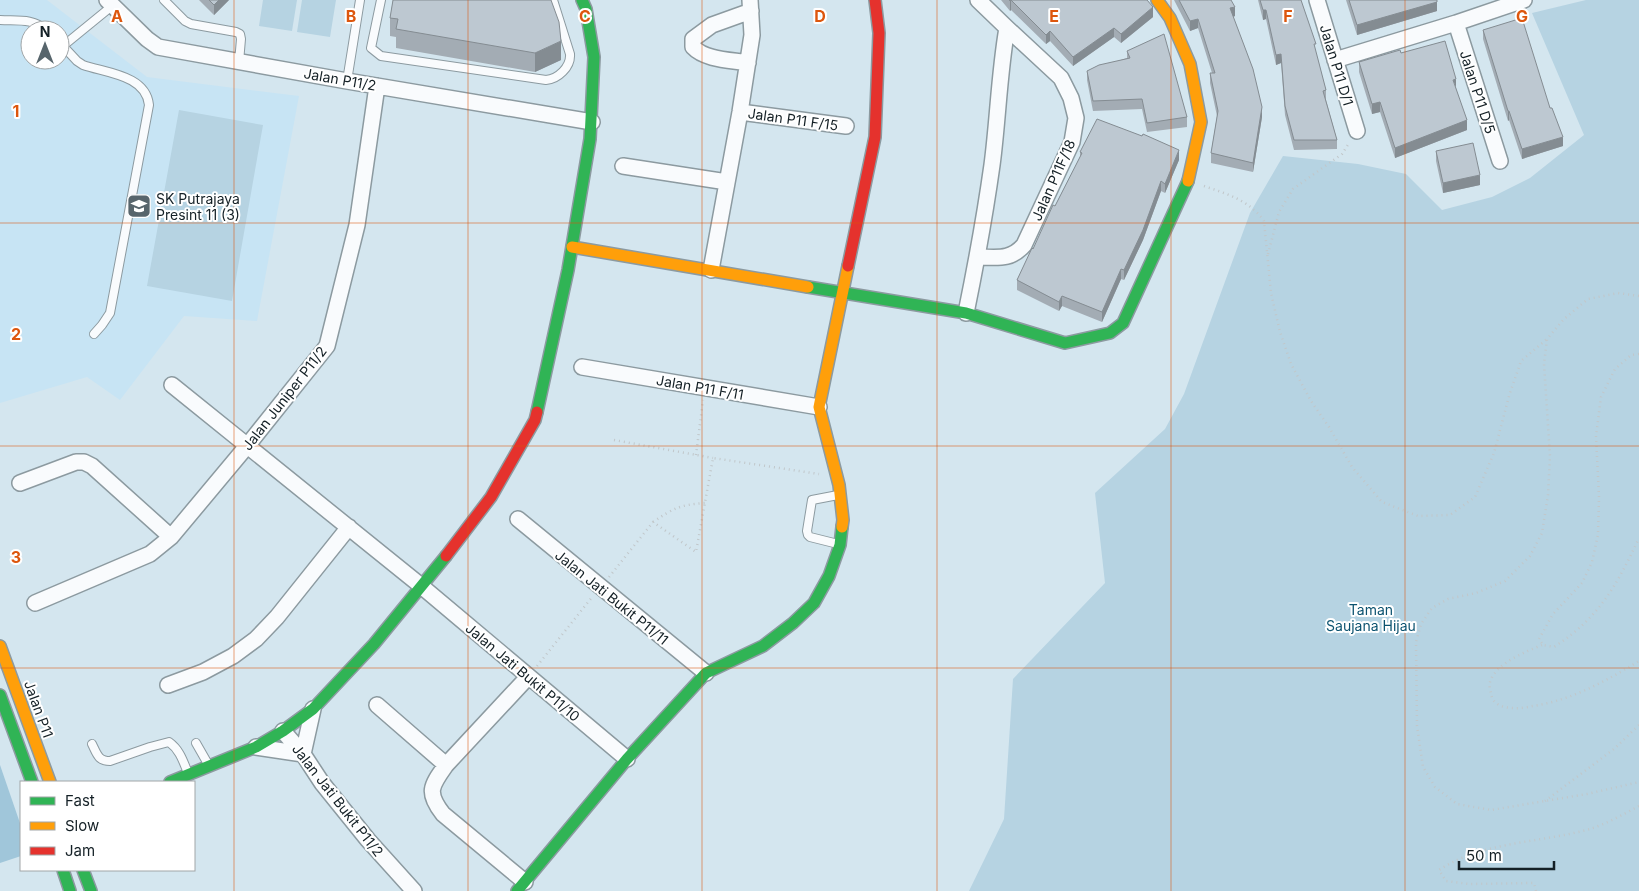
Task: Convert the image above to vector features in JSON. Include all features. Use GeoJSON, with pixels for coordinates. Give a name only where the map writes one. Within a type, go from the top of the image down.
{"type":"FeatureCollection","features":[{"type":"Feature","properties":{"kind":"street"},"geometry":{"type":"LineString","coordinates":[[173,781],[256,747],[283,731],[313,709],[374,644],[420,585],[444,558],[490,497],[535,420],[572,247],[592,122],[594,57],[586,9],[582,0]]}},
{"type":"Feature","properties":{"kind":"street"},"geometry":{"type":"LineString","coordinates":[[528,677],[446,765],[435,781],[432,792],[434,802],[443,814],[521,886],[627,759],[706,673],[763,646],[793,623],[814,603],[829,576],[840,545],[843,520],[837,477],[818,408],[876,137],[879,33],[875,0]]}},
{"type":"Feature","properties":{"kind":"street","name":"Jalan P11F/18"},"geometry":{"type":"LineString","coordinates":[[978,0],[1061,78],[1071,98],[1076,118],[1072,142],[1024,245],[1017,253],[1008,257],[978,257]]}},
{"type":"Feature","properties":{"kind":"street"},"geometry":{"type":"LineString","coordinates":[[572,247],[966,312],[1065,343],[1110,333],[1123,323],[1188,180],[1201,122],[1190,64],[1170,18],[1157,0]]}},
{"type":"Feature","properties":{"kind":"street","name":"Jalan P11 D/1"},"geometry":{"type":"LineString","coordinates":[[1317,0],[1357,131]]}},
{"type":"Feature","properties":{"kind":"street"},"geometry":{"type":"LineString","coordinates":[[1335,60],[1524,0]]}},
{"type":"Feature","properties":{"kind":"street","name":"Jalan P11/2"},"geometry":{"type":"LineString","coordinates":[[109,3],[158,47],[592,122]]}},
{"type":"Feature","properties":{"kind":"street"},"geometry":{"type":"LineString","coordinates":[[711,270],[748,63],[752,35],[750,5],[712,25],[693,39],[693,47],[698,52],[709,56],[748,63]]}},
{"type":"Feature","properties":{"kind":"street","name":"Jalan P11 D/5"},"geometry":{"type":"LineString","coordinates":[[1456,23],[1500,161]]}},
{"type":"Feature","properties":{"kind":"street"},"geometry":{"type":"LineString","coordinates":[[966,312],[978,257],[992,165],[1007,28]]}},
{"type":"Feature","properties":{"kind":"street","name":"Jalan Juniper P11/2"},"geometry":{"type":"LineString","coordinates":[[35,603],[150,554],[171,537],[327,346],[357,224],[377,86]]}},
{"type":"Feature","properties":{"kind":"street","name":"Jalan P11 F/15"},"geometry":{"type":"LineString","coordinates":[[740,112],[846,126]]}},
{"type":"Feature","properties":{"kind":"street"},"geometry":{"type":"LineString","coordinates":[[623,166],[727,182]]}},
{"type":"Feature","properties":{"kind":"street","name":"Jalan P11 F/11"},"geometry":{"type":"LineString","coordinates":[[582,367],[818,408]]}},
{"type":"Feature","properties":{"kind":"street","name":"Jalan Jati Bukit P11/10"},"geometry":{"type":"LineString","coordinates":[[172,385],[420,585],[627,759]]}},
{"type":"Feature","properties":{"kind":"street"},"geometry":{"type":"LineString","coordinates":[[20,483],[76,462],[84,462],[92,466],[171,537]]}},
{"type":"Feature","properties":{"kind":"street","name":"Jalan Jati Bukit P11/11"},"geometry":{"type":"LineString","coordinates":[[518,519],[706,673]]}},
{"type":"Feature","properties":{"kind":"street"},"geometry":{"type":"LineString","coordinates":[[168,685],[203,672],[233,656],[256,639],[277,617],[349,527]]}},
{"type":"Feature","properties":{"kind":"street","name":"Jalan P11"},"geometry":{"type":"LineString","coordinates":[[0,646],[50,781]]}},
{"type":"Feature","properties":{"kind":"street"},"geometry":{"type":"LineString","coordinates":[[0,695],[32,781]]}},
{"type":"Feature","properties":{"kind":"street"},"geometry":{"type":"LineString","coordinates":[[377,705],[446,765]]}},
{"type":"Feature","properties":{"kind":"street"},"geometry":{"type":"LineString","coordinates":[[256,747],[303,754],[313,709]]}},
{"type":"Feature","properties":{"kind":"street","name":"Jalan Jati Bukit P11/2"},"geometry":{"type":"LineString","coordinates":[[283,731],[303,754],[322,783],[356,826],[414,891]]}},
{"type":"Feature","properties":{"kind":"street"},"geometry":{"type":"LineString","coordinates":[[63,871],[70,891]]}},
{"type":"Feature","properties":{"kind":"street"},"geometry":{"type":"LineString","coordinates":[[83,871],[90,891]]}},
{"type":"Feature","properties":{"kind":"lane"},"geometry":{"type":"LineString","coordinates":[[164,0],[185,21],[191,24],[240,34],[239,62]]}},
{"type":"Feature","properties":{"kind":"lane"},"geometry":{"type":"LineString","coordinates":[[347,81],[360,0]]}},
{"type":"Feature","properties":{"kind":"lane"},"geometry":{"type":"LineString","coordinates":[[370,48],[381,0]]}},
{"type":"Feature","properties":{"kind":"lane"},"geometry":{"type":"LineString","coordinates":[[353,48],[370,48],[381,56],[552,80],[568,66],[570,61],[570,54],[553,0]]}},
{"type":"Feature","properties":{"kind":"lane"},"geometry":{"type":"LineString","coordinates":[[70,37],[109,3]]}},
{"type":"Feature","properties":{"kind":"lane"},"geometry":{"type":"LineString","coordinates":[[0,20],[20,21]]}},
{"type":"Feature","properties":{"kind":"lane"},"geometry":{"type":"LineString","coordinates":[[70,53],[83,65],[133,80],[148,96],[149,105],[110,312],[94,334]]}},
{"type":"Feature","properties":{"kind":"lane"},"geometry":{"type":"LineString","coordinates":[[840,495],[812,500],[807,532],[810,536],[840,545]]}},
{"type":"Feature","properties":{"kind":"lane"},"geometry":{"type":"LineString","coordinates":[[92,744],[98,758],[103,761],[110,761],[169,742],[181,755],[189,775]]}},
{"type":"Feature","properties":{"kind":"lane"},"geometry":{"type":"LineString","coordinates":[[196,743],[208,766]]}},
{"type":"Feature","properties":{"kind":"path"},"geometry":{"type":"LineString","coordinates":[[1268,256],[1279,212],[1293,189],[1342,154],[1357,131]]}},
{"type":"Feature","properties":{"kind":"path"},"geometry":{"type":"LineString","coordinates":[[1188,180],[1240,199],[1258,212],[1264,221],[1271,292],[1280,332],[1291,364],[1352,468],[1382,502],[1418,516],[1450,515],[1476,496],[1494,452],[1509,396],[1521,361],[1547,339],[1564,319],[1588,299],[1618,293],[1639,296]]}},
{"type":"Feature","properties":{"kind":"path"},"geometry":{"type":"LineString","coordinates":[[1547,339],[1544,364],[1550,456],[1548,496],[1542,533],[1530,556],[1505,581],[1476,593],[1448,599],[1432,608],[1421,624],[1416,642],[1417,726],[1423,767],[1435,787],[1457,804],[1491,810],[1587,794],[1639,782]]}},
{"type":"Feature","properties":{"kind":"path"},"geometry":{"type":"LineString","coordinates":[[1542,645],[1539,639],[1553,614],[1582,583],[1592,562],[1598,535],[1599,496],[1596,436],[1601,397],[1615,368],[1631,355],[1639,354]]}},
{"type":"Feature","properties":{"kind":"path"},"geometry":{"type":"LineString","coordinates":[[696,456],[703,400]]}},
{"type":"Feature","properties":{"kind":"path"},"geometry":{"type":"LineString","coordinates":[[614,440],[696,456],[837,477]]}},
{"type":"Feature","properties":{"kind":"path"},"geometry":{"type":"LineString","coordinates":[[653,522],[696,552],[713,458]]}},
{"type":"Feature","properties":{"kind":"path"},"geometry":{"type":"LineString","coordinates":[[528,677],[653,522],[681,505],[705,503]]}},
{"type":"Feature","properties":{"kind":"path"},"geometry":{"type":"LineString","coordinates":[[1639,538],[1626,567],[1610,595],[1583,626],[1554,647],[1542,645],[1521,654],[1498,670],[1489,683],[1491,698],[1500,706],[1516,708],[1534,706],[1574,696],[1639,661]]}},
{"type":"Feature","properties":{"kind":"path"},"geometry":{"type":"LineString","coordinates":[[1544,802],[1614,749],[1639,725]]}},
{"type":"Feature","properties":{"kind":"path"},"geometry":{"type":"LineString","coordinates":[[1536,891],[1534,883],[1469,884],[1446,881],[1439,870],[1452,862],[1481,852],[1591,829],[1639,806]]}},
{"type":"Feature","properties":{"kind":"shaded area","name":"SK Putrajaya Presint 11 (3)"},"geometry":{"type":"Polygon","coordinates":[[[0,0],[47,0],[147,77],[299,96],[257,321],[184,316],[120,400],[87,377],[0,403],[0,0]]]}},
{"type":"Feature","properties":{"kind":"shaded area"},"geometry":{"type":"Polygon","coordinates":[[[0,765],[20,823],[20,856],[0,863],[0,765]]]}},
{"type":"Feature","properties":{"kind":"green space"},"geometry":{"type":"Polygon","coordinates":[[[263,0],[297,0],[292,31],[259,26],[263,0]]]}},
{"type":"Feature","properties":{"kind":"green space"},"geometry":{"type":"Polygon","coordinates":[[[302,0],[336,0],[330,37],[297,32],[302,0]]]}},
{"type":"Feature","properties":{"kind":"green space","name":"Taman Saujana Hijau"},"geometry":{"type":"Polygon","coordinates":[[[1586,0],[1639,0],[1639,891],[969,891],[1004,819],[1013,679],[1105,583],[1095,493],[1165,429],[1184,394],[1250,213],[1283,156],[1358,164],[1406,174],[1442,210],[1492,197],[1530,178],[1584,135],[1532,13],[1586,0]]]}},
{"type":"Feature","properties":{"kind":"green space"},"geometry":{"type":"Polygon","coordinates":[[[179,110],[263,125],[232,301],[147,286],[179,110]]]}},
{"type":"Feature","properties":{"kind":"building"},"geometry":{"type":"Polygon","coordinates":[[[209,0],[219,0],[214,5],[209,0]]]}},
{"type":"Feature","properties":{"kind":"building"},"geometry":{"type":"Polygon","coordinates":[[[393,0],[551,0],[559,22],[561,41],[535,53],[396,29],[398,19],[390,18],[393,0]]]}},
{"type":"Feature","properties":{"kind":"building"},"geometry":{"type":"Polygon","coordinates":[[[1011,0],[1147,0],[1153,7],[1121,34],[1114,28],[1073,57],[1050,31],[1046,35],[1011,0]]]}},
{"type":"Feature","properties":{"kind":"building"},"geometry":{"type":"Polygon","coordinates":[[[1179,0],[1231,0],[1235,7],[1230,8],[1253,69],[1262,107],[1253,163],[1211,153],[1218,111],[1210,73],[1215,73],[1198,19],[1190,21],[1179,0]]]}},
{"type":"Feature","properties":{"kind":"building"},"geometry":{"type":"Polygon","coordinates":[[[1260,0],[1301,0],[1316,44],[1314,44],[1326,90],[1323,91],[1337,140],[1294,140],[1285,106],[1281,54],[1276,55],[1266,10],[1263,10],[1260,0]]]}},
{"type":"Feature","properties":{"kind":"building"},"geometry":{"type":"Polygon","coordinates":[[[1349,0],[1437,0],[1437,2],[1357,25],[1349,0]]]}},
{"type":"Feature","properties":{"kind":"building"},"geometry":{"type":"Polygon","coordinates":[[[1522,18],[1550,108],[1552,108],[1563,137],[1522,149],[1483,30],[1522,18]]]}},
{"type":"Feature","properties":{"kind":"building"},"geometry":{"type":"Polygon","coordinates":[[[1164,34],[1187,117],[1147,123],[1142,99],[1093,101],[1087,71],[1099,65],[1130,58],[1127,51],[1164,34]]]}},
{"type":"Feature","properties":{"kind":"building"},"geometry":{"type":"Polygon","coordinates":[[[1445,41],[1456,79],[1453,80],[1467,120],[1395,148],[1380,102],[1372,104],[1359,62],[1400,50],[1401,53],[1445,41]]]}},
{"type":"Feature","properties":{"kind":"building"},"geometry":{"type":"Polygon","coordinates":[[[1097,119],[1142,136],[1143,134],[1179,150],[1165,184],[1161,181],[1143,230],[1124,270],[1121,269],[1102,312],[1062,296],[1059,302],[1017,280],[1053,205],[1055,206],[1082,153],[1080,152],[1097,119]]]}},
{"type":"Feature","properties":{"kind":"building"},"geometry":{"type":"Polygon","coordinates":[[[1473,143],[1480,175],[1443,183],[1436,151],[1473,143]]]}},
{"type":"Feature","properties":{"kind":"traffic: fast"},"geometry":{"type":"LineString","coordinates":[[537,412],[568,270],[590,139],[594,57],[586,9],[582,0]]}},
{"type":"Feature","properties":{"kind":"traffic: fast"},"geometry":{"type":"LineString","coordinates":[[808,287],[966,313],[1065,343],[1110,333],[1123,323],[1188,181]]}},
{"type":"Feature","properties":{"kind":"traffic: fast"},"geometry":{"type":"LineString","coordinates":[[517,891],[627,759],[706,673],[763,646],[793,623],[814,603],[829,576],[840,545],[842,527]]}},
{"type":"Feature","properties":{"kind":"traffic: fast"},"geometry":{"type":"LineString","coordinates":[[172,781],[256,747],[283,731],[313,709],[374,644],[446,556]]}},
{"type":"Feature","properties":{"kind":"traffic: fast"},"geometry":{"type":"LineString","coordinates":[[0,695],[32,781]]}},
{"type":"Feature","properties":{"kind":"traffic: fast"},"geometry":{"type":"LineString","coordinates":[[63,871],[70,891]]}},
{"type":"Feature","properties":{"kind":"traffic: fast"},"geometry":{"type":"LineString","coordinates":[[83,871],[91,891]]}},
{"type":"Feature","properties":{"kind":"traffic: slow"},"geometry":{"type":"LineString","coordinates":[[1157,0],[1170,18],[1190,64],[1201,122],[1188,181]]}},
{"type":"Feature","properties":{"kind":"traffic: slow"},"geometry":{"type":"LineString","coordinates":[[572,247],[808,287]]}},
{"type":"Feature","properties":{"kind":"traffic: slow"},"geometry":{"type":"LineString","coordinates":[[842,527],[839,485],[819,407],[848,266]]}},
{"type":"Feature","properties":{"kind":"traffic: slow"},"geometry":{"type":"LineString","coordinates":[[0,646],[50,781]]}},
{"type":"Feature","properties":{"kind":"traffic: jam"},"geometry":{"type":"LineString","coordinates":[[848,266],[875,137],[879,33],[875,0]]}},
{"type":"Feature","properties":{"kind":"traffic: jam"},"geometry":{"type":"LineString","coordinates":[[446,556],[491,497],[535,420],[537,412]]}},
{"type":"Feature","properties":{"kind":"place","name":"SK Putrajaya Presint 11 (3)"},"geometry":{"type":"Point","coordinates":[139,206]}}]}
